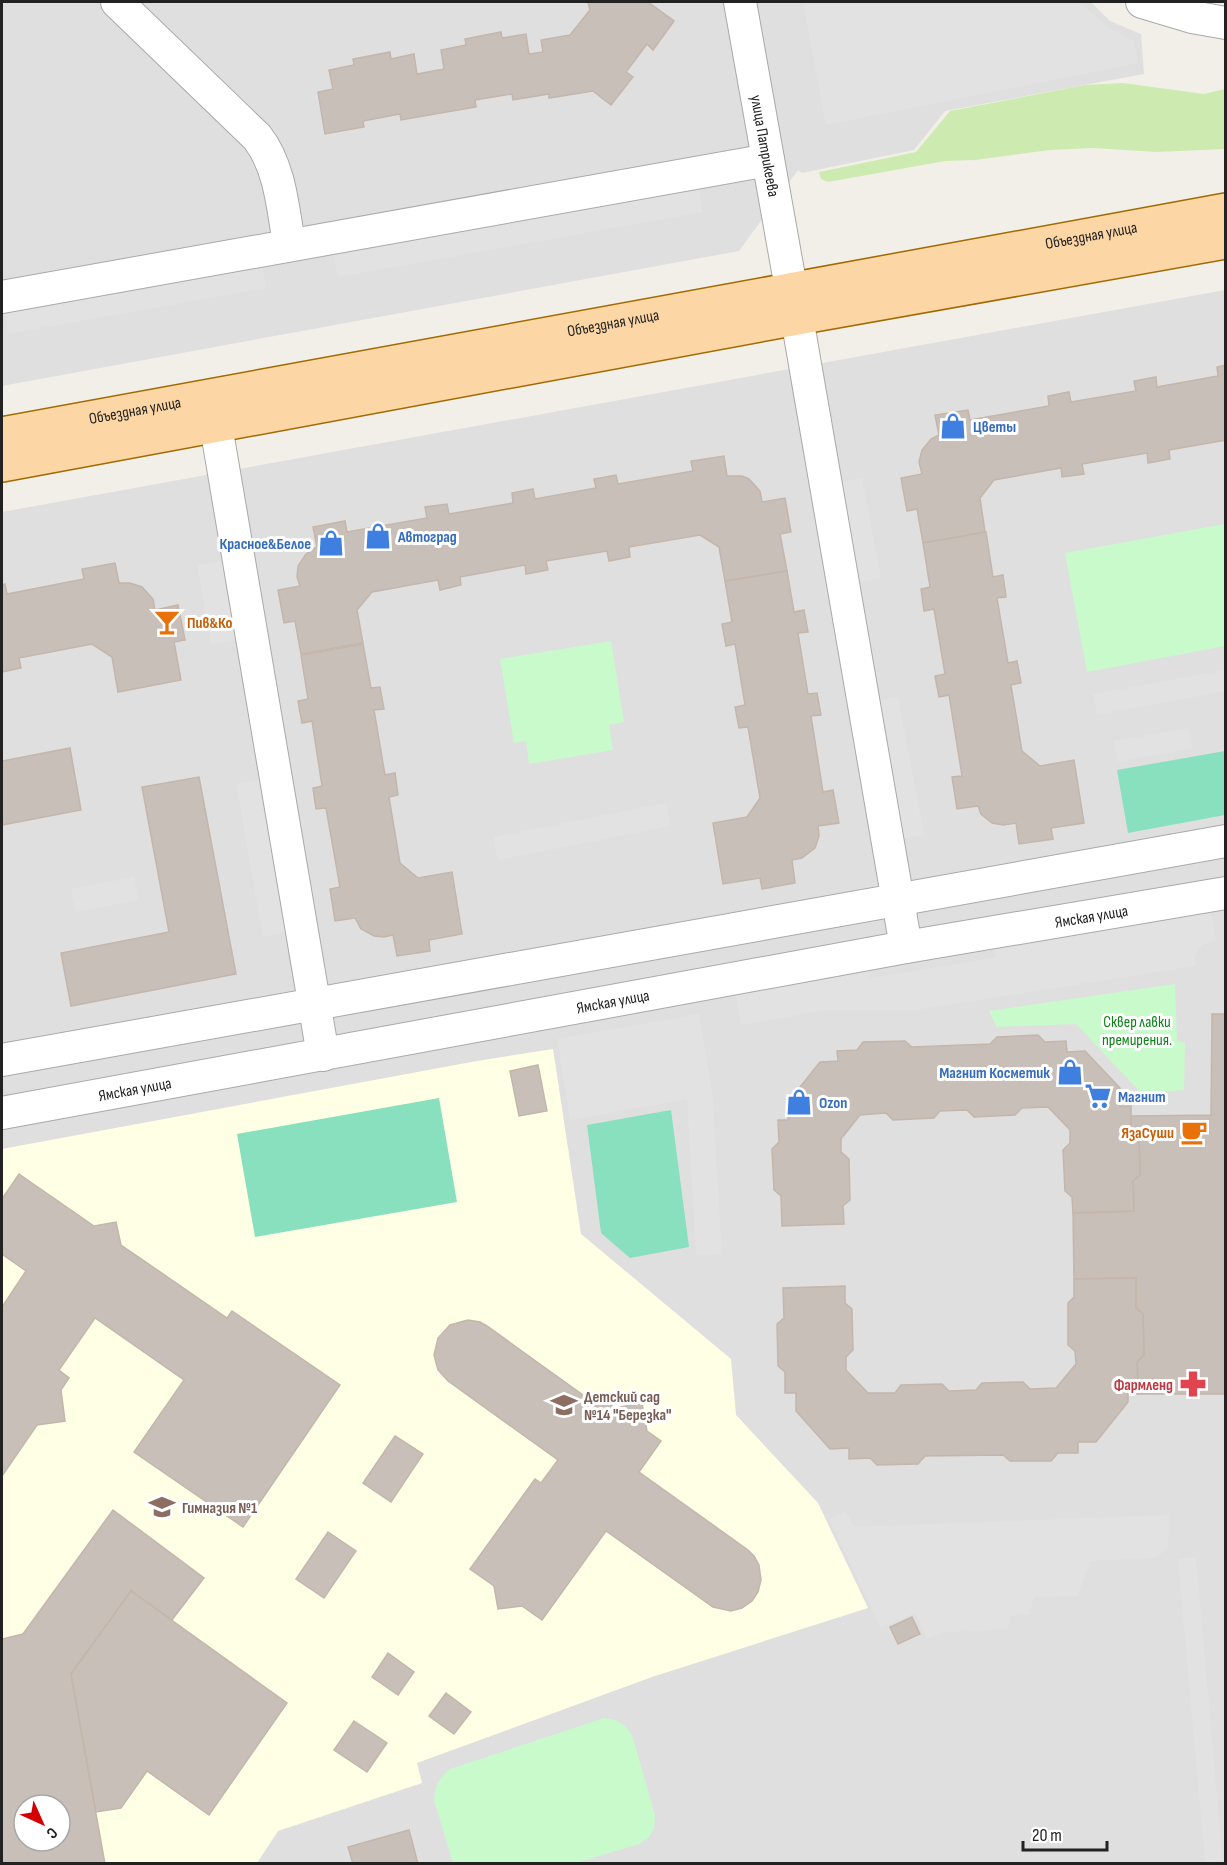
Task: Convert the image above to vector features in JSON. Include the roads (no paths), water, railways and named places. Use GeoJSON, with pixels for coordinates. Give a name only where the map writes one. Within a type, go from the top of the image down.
{"type":"FeatureCollection","features":[{"type":"Feature","properties":{"kind":"main road","name":"Объездная улица"},"geometry":{"type":"LineString","coordinates":[[2,465],[213,411],[794,303],[1226,210]]}},
{"type":"Feature","properties":{"kind":"main road","name":"Объездная улица"},"geometry":{"type":"LineString","coordinates":[[794,303],[1226,242]]}},
{"type":"Feature","properties":{"kind":"main road","name":"Объездная улица"},"geometry":{"type":"LineString","coordinates":[[2,434],[213,411]]}},
{"type":"Feature","properties":{"kind":"street"},"geometry":{"type":"LineString","coordinates":[[117,2],[266,148],[276,175],[289,244]]}},
{"type":"Feature","properties":{"kind":"street","name":"улица Патрикеева"},"geometry":{"type":"LineString","coordinates":[[740,2],[906,947]]}},
{"type":"Feature","properties":{"kind":"street"},"geometry":{"type":"LineString","coordinates":[[1142,2],[1192,17],[1226,23]]}},
{"type":"Feature","properties":{"kind":"street"},"geometry":{"type":"LineString","coordinates":[[2,297],[768,160]]}},
{"type":"Feature","properties":{"kind":"street"},"geometry":{"type":"LineString","coordinates":[[213,411],[323,1055]]}},
{"type":"Feature","properties":{"kind":"street"},"geometry":{"type":"LineString","coordinates":[[2,1060],[1226,841]]}},
{"type":"Feature","properties":{"kind":"street","name":"Ямская улица"},"geometry":{"type":"LineString","coordinates":[[2,1113],[906,947],[1226,893]]}},
{"type":"Feature","properties":{"kind":"place","name":"Цветы"},"geometry":{"type":"Point","coordinates":[953,426]}},
{"type":"Feature","properties":{"kind":"place","name":"Автоград"},"geometry":{"type":"Point","coordinates":[378,536]}},
{"type":"Feature","properties":{"kind":"place","name":"Красное&Белое"},"geometry":{"type":"Point","coordinates":[331,543]}},
{"type":"Feature","properties":{"kind":"place","name":"Пив&Ко"},"geometry":{"type":"Point","coordinates":[167,622]}},
{"type":"Feature","properties":{"kind":"place","name":"Магнит Косметик"},"geometry":{"type":"Point","coordinates":[1070,1072]}},
{"type":"Feature","properties":{"kind":"place","name":"Магнит"},"geometry":{"type":"Point","coordinates":[1098,1096]}},
{"type":"Feature","properties":{"kind":"place","name":"Ozon"},"geometry":{"type":"Point","coordinates":[799,1102]}},
{"type":"Feature","properties":{"kind":"place","name":"ЯзаСуши"},"geometry":{"type":"Point","coordinates":[1194,1132]}},
{"type":"Feature","properties":{"kind":"place","name":"Фармленд"},"geometry":{"type":"Point","coordinates":[1193,1384]}},
{"type":"Feature","properties":{"kind":"place","name":"Детский сад №14 \"Березка\""},"geometry":{"type":"Point","coordinates":[564,1405]}},
{"type":"Feature","properties":{"kind":"place","name":"Гимназия №1"},"geometry":{"type":"Point","coordinates":[162,1507]}},
{"type":"Feature","properties":{"kind":"park label","name":"Сквер лавки премирения."},"geometry":{"type":"Point","coordinates":[1137,1030]}}]}
